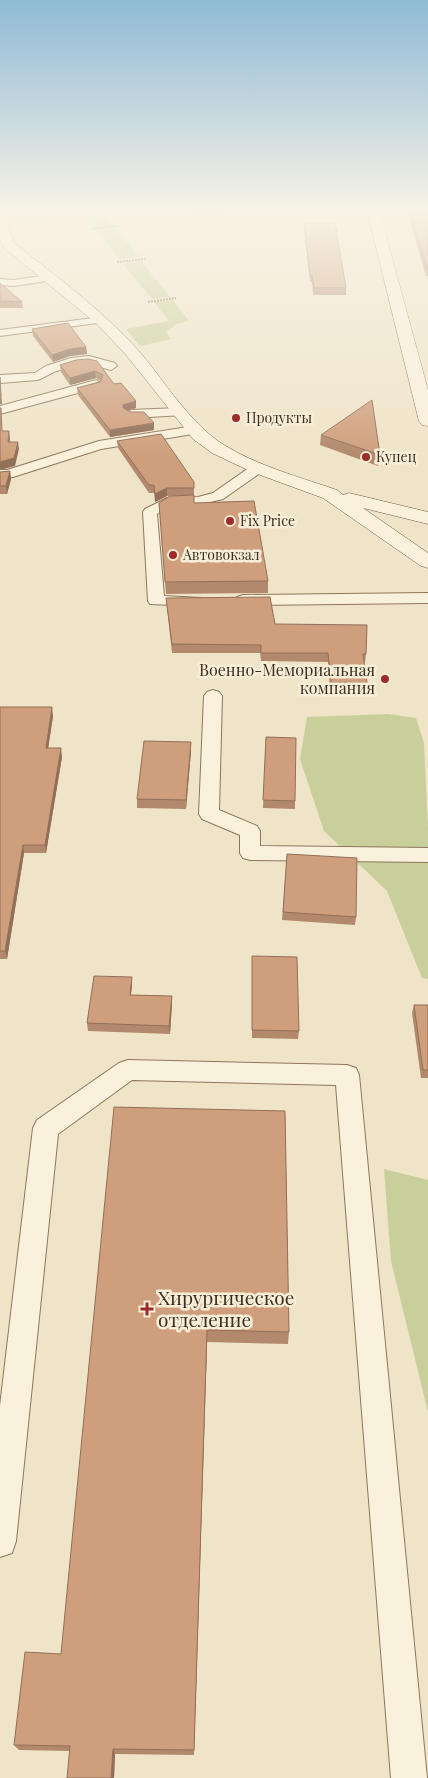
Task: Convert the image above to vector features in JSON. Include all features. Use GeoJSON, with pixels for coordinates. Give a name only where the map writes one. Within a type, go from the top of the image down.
{"type":"FeatureCollection","features":[{"type":"Feature","properties":{"kind":"street"},"geometry":{"type":"LineString","coordinates":[[68,293],[101,320],[132,353],[194,430],[218,449],[258,468],[330,494],[428,518]]}},
{"type":"Feature","properties":{"kind":"street"},"geometry":{"type":"LineString","coordinates":[[394,293],[428,421]]}},
{"type":"Feature","properties":{"kind":"street"},"geometry":{"type":"LineString","coordinates":[[330,494],[428,562]]}},
{"type":"Feature","properties":{"kind":"lane"},"geometry":{"type":"LineString","coordinates":[[0,333],[101,320]]}},
{"type":"Feature","properties":{"kind":"lane"},"geometry":{"type":"LineString","coordinates":[[0,410],[96,390],[100,374],[132,353]]}},
{"type":"Feature","properties":{"kind":"lane"},"geometry":{"type":"LineString","coordinates":[[0,378],[38,376],[50,369],[75,361],[89,360],[111,366]]}},
{"type":"Feature","properties":{"kind":"lane"},"geometry":{"type":"LineString","coordinates":[[131,414],[179,412]]}},
{"type":"Feature","properties":{"kind":"lane"},"geometry":{"type":"LineString","coordinates":[[0,474],[8,474],[100,446],[194,430]]}},
{"type":"Feature","properties":{"kind":"lane"},"geometry":{"type":"LineString","coordinates":[[258,468],[218,496],[198,501],[167,502],[150,512],[156,601],[428,598]]}},
{"type":"Feature","properties":{"kind":"lane"},"geometry":{"type":"LineString","coordinates":[[214,696],[209,814],[250,830],[250,853],[428,855]]}},
{"type":"Feature","properties":{"kind":"lane"},"geometry":{"type":"LineString","coordinates":[[0,1541],[46,1128],[128,1070],[347,1074],[409,1778]]}},
{"type":"Feature","properties":{"kind":"path"},"geometry":{"type":"LineString","coordinates":[[148,302],[176,298]]}},
{"type":"Feature","properties":{"kind":"green space"},"geometry":{"type":"Polygon","coordinates":[[[147,293],[167,293],[170,297],[152,299],[147,293]]]}},
{"type":"Feature","properties":{"kind":"green space"},"geometry":{"type":"Polygon","coordinates":[[[173,300],[189,321],[177,324],[166,332],[171,339],[140,346],[126,329],[169,321],[154,302],[173,300]]]}},
{"type":"Feature","properties":{"kind":"green space"},"geometry":{"type":"Polygon","coordinates":[[[388,714],[416,718],[424,743],[428,828],[428,979],[422,978],[387,891],[324,831],[300,759],[307,717],[388,714]]]}},
{"type":"Feature","properties":{"kind":"green space"},"geometry":{"type":"Polygon","coordinates":[[[384,1169],[428,1180],[428,1412],[391,1261],[384,1169]]]}},
{"type":"Feature","properties":{"kind":"building"},"geometry":{"type":"Polygon","coordinates":[[[0,293],[12,293],[22,302],[0,301],[0,293]]]}},
{"type":"Feature","properties":{"kind":"building"},"geometry":{"type":"Polygon","coordinates":[[[68,323],[86,347],[70,349],[52,355],[32,329],[68,323]]]}},
{"type":"Feature","properties":{"kind":"building"},"geometry":{"type":"Polygon","coordinates":[[[88,359],[97,361],[114,384],[121,383],[136,401],[123,405],[123,408],[131,412],[144,412],[154,423],[110,430],[77,388],[100,382],[103,375],[95,371],[70,378],[60,365],[76,360],[88,359]]]}},
{"type":"Feature","properties":{"kind":"building"},"geometry":{"type":"Polygon","coordinates":[[[372,400],[380,455],[321,435],[372,400]]]}},
{"type":"Feature","properties":{"kind":"building"},"geometry":{"type":"Polygon","coordinates":[[[0,408],[2,431],[9,431],[8,442],[18,442],[14,458],[0,462],[0,408]]]}},
{"type":"Feature","properties":{"kind":"building"},"geometry":{"type":"Polygon","coordinates":[[[161,434],[194,482],[194,488],[167,488],[155,494],[154,485],[149,485],[117,441],[161,434]]]}},
{"type":"Feature","properties":{"kind":"building"},"geometry":{"type":"Polygon","coordinates":[[[10,471],[6,486],[0,486],[0,472],[10,471]]]}},
{"type":"Feature","properties":{"kind":"building"},"geometry":{"type":"Polygon","coordinates":[[[194,495],[194,503],[254,501],[268,581],[165,582],[159,503],[170,496],[194,495]]]}},
{"type":"Feature","properties":{"kind":"building"},"geometry":{"type":"Polygon","coordinates":[[[270,597],[275,624],[367,625],[366,654],[363,654],[367,683],[331,683],[328,653],[261,653],[261,645],[172,644],[166,598],[270,597]]]}},
{"type":"Feature","properties":{"kind":"building"},"geometry":{"type":"Polygon","coordinates":[[[0,707],[52,707],[46,748],[61,748],[45,845],[23,845],[5,951],[0,951],[0,707]]]}},
{"type":"Feature","properties":{"kind":"building"},"geometry":{"type":"Polygon","coordinates":[[[266,737],[296,738],[295,801],[263,800],[266,737]]]}},
{"type":"Feature","properties":{"kind":"building"},"geometry":{"type":"Polygon","coordinates":[[[144,741],[191,742],[186,800],[137,799],[144,741]]]}},
{"type":"Feature","properties":{"kind":"building"},"geometry":{"type":"Polygon","coordinates":[[[287,854],[357,858],[356,917],[283,912],[287,854]]]}},
{"type":"Feature","properties":{"kind":"building"},"geometry":{"type":"Polygon","coordinates":[[[252,956],[297,957],[299,1031],[252,1030],[252,956]]]}},
{"type":"Feature","properties":{"kind":"building"},"geometry":{"type":"Polygon","coordinates":[[[94,976],[132,977],[130,995],[172,996],[169,1026],[87,1023],[94,976]]]}},
{"type":"Feature","properties":{"kind":"building"},"geometry":{"type":"Polygon","coordinates":[[[414,1005],[428,1005],[428,1070],[423,1070],[414,1005]]]}},
{"type":"Feature","properties":{"kind":"building"},"geometry":{"type":"Polygon","coordinates":[[[114,1107],[285,1111],[289,1332],[207,1330],[194,1750],[113,1749],[111,1778],[67,1778],[70,1746],[14,1745],[25,1652],[61,1654],[114,1107]]]}},
{"type":"Feature","properties":{"kind":"place","name":"Продукты"},"geometry":{"type":"Point","coordinates":[236,418]}},
{"type":"Feature","properties":{"kind":"place","name":"Купец"},"geometry":{"type":"Point","coordinates":[366,457]}},
{"type":"Feature","properties":{"kind":"place","name":"Fix Price"},"geometry":{"type":"Point","coordinates":[230,521]}},
{"type":"Feature","properties":{"kind":"place","name":"Автовокзал"},"geometry":{"type":"Point","coordinates":[173,555]}},
{"type":"Feature","properties":{"kind":"place","name":"Военно-Мемориальная компания"},"geometry":{"type":"Point","coordinates":[385,679]}},
{"type":"Feature","properties":{"kind":"place","name":"Хирургическое отделение"},"geometry":{"type":"Point","coordinates":[147,1309]}}]}
